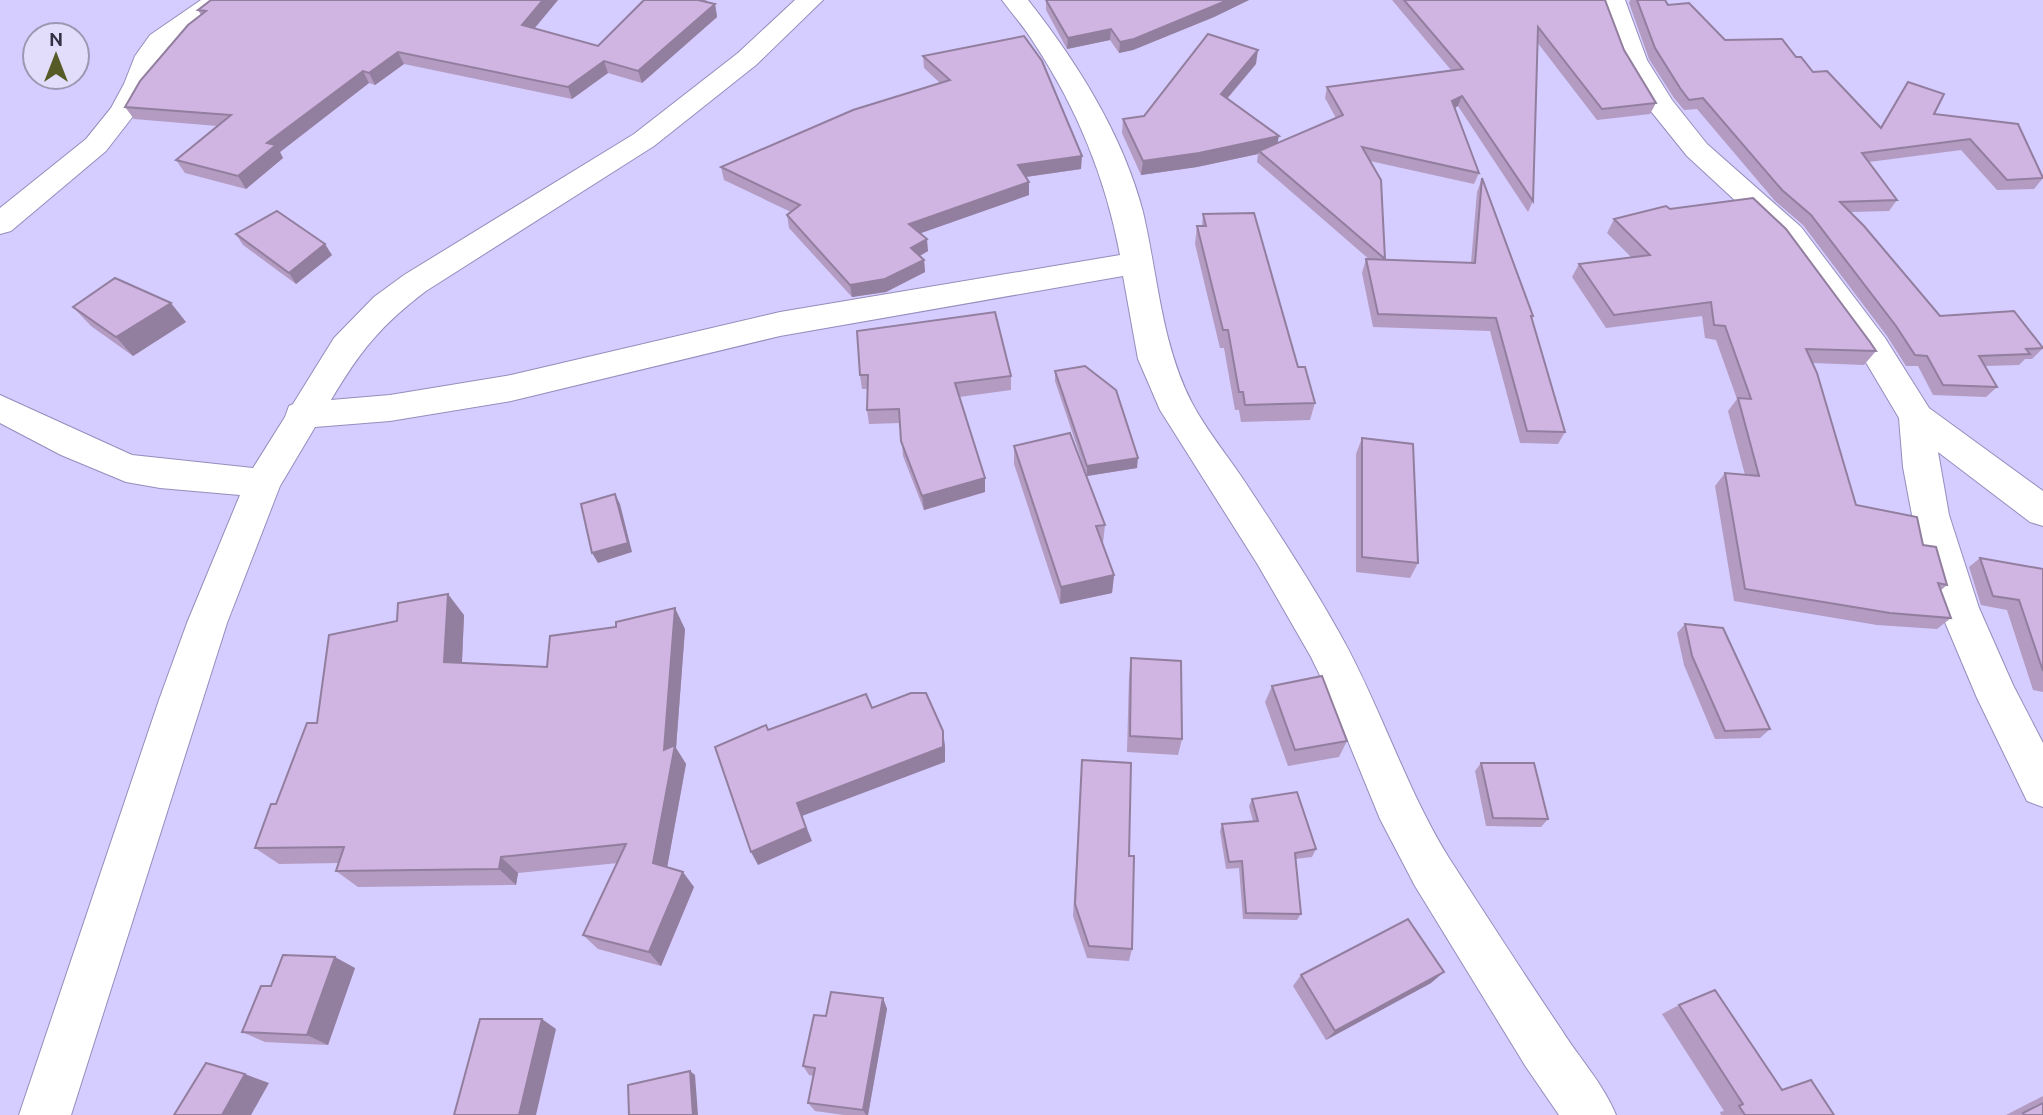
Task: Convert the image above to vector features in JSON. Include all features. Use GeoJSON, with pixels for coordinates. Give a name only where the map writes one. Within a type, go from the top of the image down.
{"type":"FeatureCollection","features":[{"type":"Feature","properties":{"kind":"street"},"geometry":{"type":"LineString","coordinates":[[0,224],[96,145],[123,111],[138,84],[152,49],[167,33],[218,0]]}},
{"type":"Feature","properties":{"kind":"street"},"geometry":{"type":"LineString","coordinates":[[45,1115],[207,623],[263,483],[346,346],[385,305],[445,263],[644,139],[737,67],[810,0]]}},
{"type":"Feature","properties":{"kind":"street"},"geometry":{"type":"LineString","coordinates":[[1015,0],[1045,39],[1093,121],[1127,210],[1155,359],[1178,410],[1272,554],[1325,645],[1347,687],[1395,804],[1431,870],[1544,1049],[1590,1115]]}},
{"type":"Feature","properties":{"kind":"street"},"geometry":{"type":"LineString","coordinates":[[1612,0],[1634,60],[1660,104],[1697,150],[1790,234],[1873,346],[1917,417],[2043,511]]}},
{"type":"Feature","properties":{"kind":"street"},"geometry":{"type":"LineString","coordinates":[[302,415],[390,408],[511,388],[779,324],[1138,262]]}},
{"type":"Feature","properties":{"kind":"street"},"geometry":{"type":"LineString","coordinates":[[0,408],[74,446],[125,468],[160,474],[263,483]]}},
{"type":"Feature","properties":{"kind":"street"},"geometry":{"type":"LineString","coordinates":[[1917,417],[1919,457],[1927,509],[1942,563],[1971,639],[2009,723],[2043,786]]}},
{"type":"Feature","properties":{"kind":"building"},"geometry":{"type":"Polygon","coordinates":[[[211,0],[543,0],[522,25],[598,46],[644,0],[698,0],[715,4],[638,71],[604,61],[568,87],[398,52],[369,73],[363,71],[267,143],[276,145],[238,176],[176,160],[231,115],[125,107],[140,81],[188,25],[206,11],[198,10],[211,0]]]}},
{"type":"Feature","properties":{"kind":"building"},"geometry":{"type":"Polygon","coordinates":[[[1046,0],[1228,0],[1134,39],[1120,42],[1111,29],[1068,38],[1046,0]]]}},
{"type":"Feature","properties":{"kind":"building"},"geometry":{"type":"Polygon","coordinates":[[[1404,0],[1605,0],[1624,50],[1656,103],[1602,109],[1538,27],[1533,201],[1462,96],[1452,101],[1479,173],[1362,147],[1381,180],[1385,259],[1259,151],[1343,115],[1327,87],[1463,69],[1404,0]]]}},
{"type":"Feature","properties":{"kind":"building"},"geometry":{"type":"Polygon","coordinates":[[[1637,0],[1665,0],[1668,5],[1689,3],[1725,40],[1782,39],[1796,57],[1801,57],[1813,72],[1827,71],[1881,128],[1908,82],[1944,94],[1934,114],[2018,124],[2043,178],[2007,180],[1970,139],[1862,153],[1897,200],[1840,202],[1864,226],[1940,316],[2014,311],[2043,348],[2026,349],[2030,354],[1979,356],[1997,387],[1943,385],[1927,356],[1915,355],[1811,215],[1782,190],[1703,98],[1689,100],[1655,48],[1637,0]]]}},
{"type":"Feature","properties":{"kind":"building"},"geometry":{"type":"Polygon","coordinates":[[[1208,34],[1258,50],[1221,94],[1279,136],[1199,153],[1143,161],[1123,119],[1144,116],[1208,34]]]}},
{"type":"Feature","properties":{"kind":"building"},"geometry":{"type":"Polygon","coordinates":[[[1024,36],[1042,61],[1082,156],[1018,165],[1029,182],[909,224],[927,239],[911,248],[924,260],[885,279],[850,285],[787,215],[800,205],[721,167],[853,110],[950,80],[923,56],[1024,36]]]}},
{"type":"Feature","properties":{"kind":"building"},"geometry":{"type":"Polygon","coordinates":[[[1482,178],[1533,316],[1565,432],[1527,431],[1496,318],[1378,314],[1366,259],[1475,263],[1482,178]]]}},
{"type":"Feature","properties":{"kind":"building"},"geometry":{"type":"Polygon","coordinates":[[[1753,198],[1786,229],[1876,351],[1806,349],[1817,373],[1856,505],[1917,517],[1923,545],[1936,547],[1947,585],[1938,583],[1951,618],[1890,613],[1745,589],[1725,473],[1759,476],[1738,398],[1751,399],[1725,326],[1714,325],[1711,302],[1614,315],[1579,264],[1650,255],[1614,219],[1666,206],[1670,209],[1753,198]]]}},
{"type":"Feature","properties":{"kind":"building"},"geometry":{"type":"Polygon","coordinates":[[[277,211],[325,244],[289,273],[236,234],[277,211]]]}},
{"type":"Feature","properties":{"kind":"building"},"geometry":{"type":"Polygon","coordinates":[[[1254,213],[1298,367],[1305,367],[1315,403],[1245,405],[1243,392],[1239,392],[1228,330],[1223,330],[1197,226],[1206,226],[1203,214],[1254,213]]]}},
{"type":"Feature","properties":{"kind":"building"},"geometry":{"type":"Polygon","coordinates":[[[115,278],[171,303],[116,337],[73,307],[115,278]]]}},
{"type":"Feature","properties":{"kind":"building"},"geometry":{"type":"Polygon","coordinates":[[[995,312],[1011,376],[955,383],[985,478],[922,496],[901,441],[899,409],[867,410],[868,375],[860,375],[857,331],[995,312]]]}},
{"type":"Feature","properties":{"kind":"building"},"geometry":{"type":"Polygon","coordinates":[[[1085,366],[1116,390],[1138,458],[1087,466],[1055,371],[1085,366]]]}},
{"type":"Feature","properties":{"kind":"building"},"geometry":{"type":"Polygon","coordinates":[[[1070,433],[1105,525],[1096,526],[1114,575],[1061,587],[1014,446],[1070,433]]]}},
{"type":"Feature","properties":{"kind":"building"},"geometry":{"type":"Polygon","coordinates":[[[1362,438],[1413,444],[1418,563],[1362,557],[1362,438]]]}},
{"type":"Feature","properties":{"kind":"building"},"geometry":{"type":"Polygon","coordinates":[[[615,494],[628,543],[592,553],[581,504],[615,494]]]}},
{"type":"Feature","properties":{"kind":"building"},"geometry":{"type":"Polygon","coordinates":[[[1980,558],[2043,569],[2043,671],[2019,600],[1993,596],[1980,558]]]}},
{"type":"Feature","properties":{"kind":"building"},"geometry":{"type":"Polygon","coordinates":[[[448,594],[444,662],[547,667],[550,636],[616,627],[616,622],[675,608],[664,750],[675,745],[653,863],[683,872],[649,952],[583,935],[626,844],[501,857],[499,869],[336,871],[344,847],[255,848],[271,804],[276,804],[307,723],[317,723],[329,635],[397,621],[398,603],[448,594]]]}},
{"type":"Feature","properties":{"kind":"building"},"geometry":{"type":"Polygon","coordinates":[[[1685,624],[1723,628],[1770,729],[1725,731],[1692,656],[1685,624]]]}},
{"type":"Feature","properties":{"kind":"building"},"geometry":{"type":"Polygon","coordinates":[[[1131,658],[1181,661],[1182,739],[1130,736],[1131,658]]]}},
{"type":"Feature","properties":{"kind":"building"},"geometry":{"type":"Polygon","coordinates":[[[1322,676],[1347,741],[1295,750],[1272,686],[1322,676]]]}},
{"type":"Feature","properties":{"kind":"building"},"geometry":{"type":"Polygon","coordinates":[[[911,693],[926,693],[943,731],[943,747],[797,803],[806,828],[751,852],[715,747],[766,725],[768,730],[866,694],[872,708],[911,693]]]}},
{"type":"Feature","properties":{"kind":"building"},"geometry":{"type":"Polygon","coordinates":[[[1082,760],[1131,763],[1129,856],[1134,856],[1132,949],[1089,946],[1075,904],[1082,760]]]}},
{"type":"Feature","properties":{"kind":"building"},"geometry":{"type":"Polygon","coordinates":[[[1481,763],[1534,763],[1548,819],[1493,818],[1481,763]]]}},
{"type":"Feature","properties":{"kind":"building"},"geometry":{"type":"Polygon","coordinates":[[[1297,792],[1316,849],[1295,853],[1301,914],[1246,913],[1242,861],[1229,862],[1222,824],[1258,821],[1252,799],[1297,792]]]}},
{"type":"Feature","properties":{"kind":"building"},"geometry":{"type":"Polygon","coordinates":[[[1408,919],[1444,972],[1335,1031],[1301,975],[1408,919]]]}},
{"type":"Feature","properties":{"kind":"building"},"geometry":{"type":"Polygon","coordinates":[[[283,955],[335,957],[307,1035],[242,1032],[261,986],[271,986],[283,955]]]}},
{"type":"Feature","properties":{"kind":"building"},"geometry":{"type":"Polygon","coordinates":[[[1715,990],[1782,1090],[1811,1080],[1834,1115],[1745,1115],[1739,1106],[1743,1104],[1679,1005],[1715,990]]]}},
{"type":"Feature","properties":{"kind":"building"},"geometry":{"type":"Polygon","coordinates":[[[831,992],[883,998],[863,1110],[808,1103],[815,1068],[803,1066],[814,1015],[826,1016],[831,992]]]}},
{"type":"Feature","properties":{"kind":"building"},"geometry":{"type":"Polygon","coordinates":[[[480,1019],[542,1019],[519,1115],[454,1115],[480,1019]]]}},
{"type":"Feature","properties":{"kind":"building"},"geometry":{"type":"Polygon","coordinates":[[[206,1063],[245,1074],[222,1115],[174,1115],[206,1063]]]}},
{"type":"Feature","properties":{"kind":"building"},"geometry":{"type":"Polygon","coordinates":[[[690,1071],[693,1115],[629,1115],[628,1085],[690,1071]]]}},
{"type":"Feature","properties":{"kind":"building"},"geometry":{"type":"Polygon","coordinates":[[[2043,1103],[2043,1115],[2024,1115],[2023,1113],[2043,1103]]]}}]}
